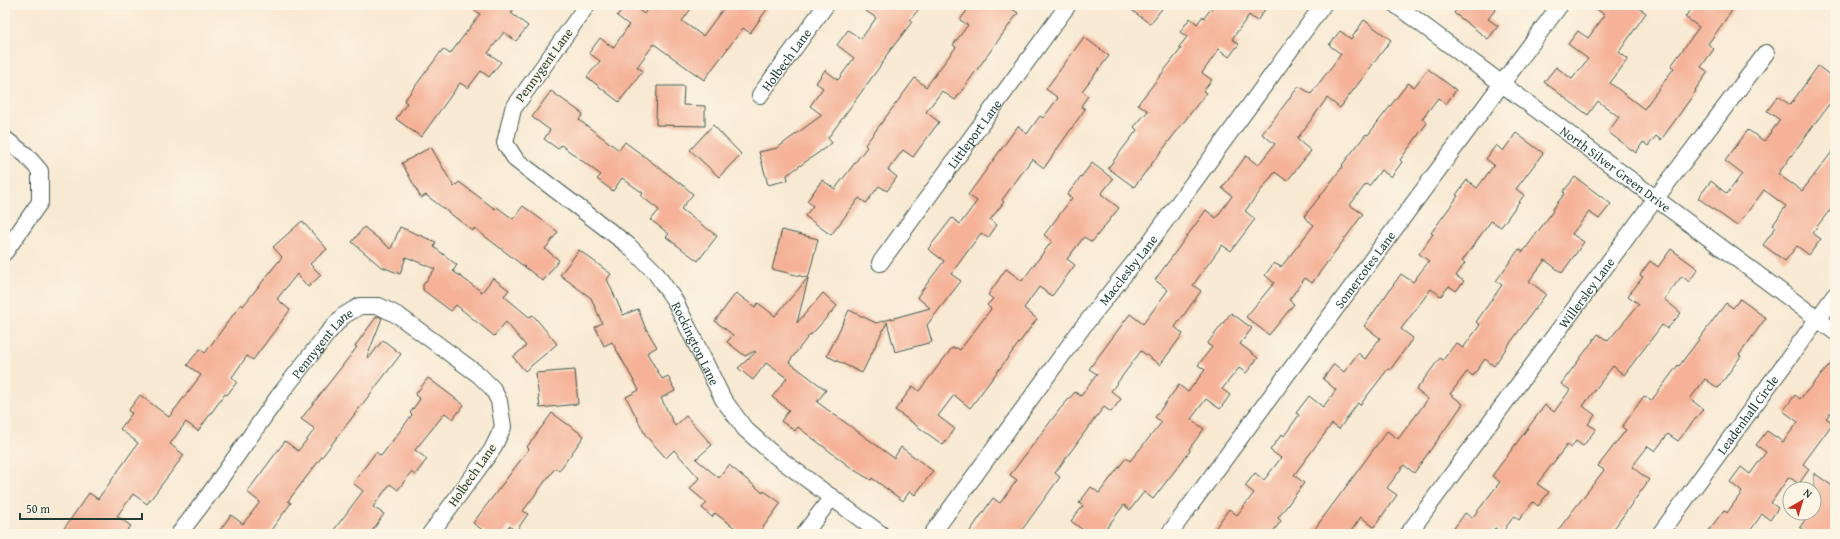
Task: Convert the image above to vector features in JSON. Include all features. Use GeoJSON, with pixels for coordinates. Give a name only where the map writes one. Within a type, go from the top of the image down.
{"type":"FeatureCollection","features":[{"type":"Feature","properties":{"kind":"street","name":"Pennygent Lane"},"geometry":{"type":"LineString","coordinates":[[510,151],[505,143],[513,109],[587,5]]}},
{"type":"Feature","properties":{"kind":"street","name":"Holbech Lane"},"geometry":{"type":"LineString","coordinates":[[760,95],[826,5]]}},
{"type":"Feature","properties":{"kind":"street","name":"Littleport Lane"},"geometry":{"type":"LineString","coordinates":[[880,262],[1068,5]]}},
{"type":"Feature","properties":{"kind":"street","name":"Macclesby Lane"},"geometry":{"type":"LineString","coordinates":[[932,534],[1082,328],[1147,246],[1323,5]]}},
{"type":"Feature","properties":{"kind":"street","name":"North Silver Green Drive"},"geometry":{"type":"LineString","coordinates":[[1396,5],[1501,85],[1656,198],[1835,332]]}},
{"type":"Feature","properties":{"kind":"street","name":"Somercotes Lane"},"geometry":{"type":"LineString","coordinates":[[1169,534],[1560,5]]}},
{"type":"Feature","properties":{"kind":"street","name":"Willersley Lane"},"geometry":{"type":"LineString","coordinates":[[1408,534],[1656,198],[1766,53]]}},
{"type":"Feature","properties":{"kind":"street"},"geometry":{"type":"LineString","coordinates":[[5,139],[26,155],[40,171],[40,202],[5,252]]}},
{"type":"Feature","properties":{"kind":"street","name":"Rockington Lane"},"geometry":{"type":"LineString","coordinates":[[510,151],[516,160],[596,220],[643,258],[655,272],[675,301],[713,382],[733,415],[745,429],[773,454],[881,534]]}},
{"type":"Feature","properties":{"kind":"street","name":"Leadenhall Circle"},"geometry":{"type":"LineString","coordinates":[[1660,534],[1835,295]]}},
{"type":"Feature","properties":{"kind":"street","name":"Pennygent Lane"},"geometry":{"type":"LineString","coordinates":[[179,534],[327,334],[343,316],[360,306],[379,306],[399,316],[478,375],[493,390],[499,401],[501,413]]}},
{"type":"Feature","properties":{"kind":"street","name":"Holbech Lane"},"geometry":{"type":"LineString","coordinates":[[430,534],[492,450],[503,427],[501,413]]}},
{"type":"Feature","properties":{"kind":"street"},"geometry":{"type":"LineString","coordinates":[[804,534],[832,497]]}},
{"type":"Feature","properties":{"kind":"building"},"geometry":{"type":"Polygon","coordinates":[[[469,5],[517,5],[511,13],[528,26],[516,41],[504,32],[488,53],[501,62],[489,77],[481,71],[468,88],[460,83],[421,137],[396,119],[407,103],[404,101],[443,49],[450,54],[480,14],[469,5]]]}},
{"type":"Feature","properties":{"kind":"building"},"geometry":{"type":"Polygon","coordinates":[[[625,5],[632,5],[644,14],[651,5],[694,5],[682,21],[703,36],[726,5],[770,5],[750,33],[743,28],[704,80],[654,44],[637,67],[643,71],[619,102],[587,77],[600,61],[589,53],[600,38],[613,48],[629,25],[617,16],[625,5]]]}},
{"type":"Feature","properties":{"kind":"building"},"geometry":{"type":"Polygon","coordinates":[[[858,5],[922,5],[910,20],[912,22],[885,57],[886,58],[828,138],[832,143],[787,175],[788,180],[768,185],[759,152],[777,148],[822,115],[810,106],[823,88],[816,83],[825,70],[838,80],[854,58],[837,45],[848,30],[861,39],[876,18],[858,5]]]}},
{"type":"Feature","properties":{"kind":"building"},"geometry":{"type":"Polygon","coordinates":[[[971,5],[1007,5],[1018,13],[955,100],[942,91],[926,112],[939,122],[913,157],[903,150],[888,170],[897,177],[887,191],[879,186],[866,203],[859,198],[831,235],[805,216],[813,206],[807,201],[822,180],[835,189],[867,147],[865,145],[915,78],[926,87],[956,47],[953,45],[968,25],[960,20],[971,5]]]}},
{"type":"Feature","properties":{"kind":"building"},"geometry":{"type":"Polygon","coordinates":[[[1125,5],[1165,5],[1150,24],[1125,5]]]}},
{"type":"Feature","properties":{"kind":"building"},"geometry":{"type":"Polygon","coordinates":[[[1214,5],[1268,5],[1257,21],[1249,15],[1232,39],[1239,44],[1229,57],[1219,49],[1202,73],[1212,80],[1203,91],[1206,93],[1134,187],[1108,168],[1137,130],[1134,127],[1148,111],[1138,104],[1181,49],[1179,47],[1187,37],[1180,32],[1190,18],[1197,24],[1203,16],[1204,18],[1214,5]]]}},
{"type":"Feature","properties":{"kind":"building"},"geometry":{"type":"Polygon","coordinates":[[[1460,5],[1499,5],[1488,19],[1498,26],[1488,39],[1454,13],[1460,5]]]}},
{"type":"Feature","properties":{"kind":"building"},"geometry":{"type":"Polygon","coordinates":[[[1591,5],[1634,5],[1646,13],[1619,52],[1628,59],[1610,83],[1644,109],[1674,68],[1671,66],[1699,27],[1685,17],[1694,5],[1736,5],[1708,44],[1714,49],[1701,67],[1708,72],[1695,90],[1696,91],[1661,140],[1656,136],[1648,146],[1643,142],[1636,153],[1608,132],[1619,117],[1598,101],[1588,115],[1544,82],[1556,67],[1572,79],[1588,59],[1568,44],[1578,31],[1588,38],[1605,15],[1591,5]]]}},
{"type":"Feature","properties":{"kind":"building"},"geometry":{"type":"Polygon","coordinates":[[[1364,20],[1391,40],[1340,108],[1327,98],[1297,139],[1311,151],[1287,181],[1275,172],[1245,211],[1255,219],[1231,251],[1222,245],[1193,285],[1201,291],[1175,327],[1183,334],[1160,365],[1141,351],[1111,391],[1121,399],[1111,412],[1104,407],[1090,425],[1055,473],[1060,477],[1019,534],[968,534],[993,498],[1000,503],[1017,480],[1010,475],[1060,409],[1075,392],[1081,396],[1097,374],[1089,369],[1130,314],[1143,324],[1168,290],[1155,280],[1206,210],[1216,218],[1232,196],[1222,188],[1246,156],[1258,165],[1275,144],[1262,134],[1299,86],[1311,94],[1341,54],[1329,45],[1340,31],[1351,39],[1364,20]]]}},
{"type":"Feature","properties":{"kind":"building"},"geometry":{"type":"Polygon","coordinates":[[[1084,37],[1109,56],[1082,91],[1088,96],[1081,106],[1085,109],[1044,168],[1032,159],[1002,200],[1004,202],[990,220],[997,225],[988,238],[981,233],[951,274],[961,281],[927,325],[932,342],[895,352],[887,322],[862,373],[827,356],[849,310],[876,323],[930,308],[917,297],[944,261],[928,249],[952,218],[960,224],[977,201],[968,195],[1018,126],[1027,134],[1040,116],[1043,118],[1058,98],[1046,89],[1084,37]]]}},
{"type":"Feature","properties":{"kind":"building"},"geometry":{"type":"Polygon","coordinates":[[[1818,66],[1835,79],[1835,96],[1778,174],[1802,191],[1835,148],[1835,215],[1829,211],[1812,233],[1821,239],[1809,255],[1797,246],[1785,261],[1763,245],[1776,227],[1773,225],[1786,206],[1764,190],[1737,226],[1698,198],[1711,181],[1727,194],[1742,174],[1725,161],[1748,130],[1764,141],[1780,120],[1767,111],[1778,96],[1790,105],[1818,66]]]}},
{"type":"Feature","properties":{"kind":"building"},"geometry":{"type":"Polygon","coordinates":[[[1428,69],[1456,90],[1446,104],[1438,98],[1422,119],[1427,123],[1400,160],[1402,162],[1391,177],[1381,170],[1369,186],[1366,184],[1350,205],[1363,214],[1312,283],[1305,278],[1289,300],[1294,304],[1269,335],[1246,317],[1274,283],[1265,275],[1274,263],[1281,267],[1314,225],[1304,217],[1366,134],[1368,135],[1408,83],[1414,87],[1428,69]]]}},
{"type":"Feature","properties":{"kind":"building"},"geometry":{"type":"Polygon","coordinates":[[[657,86],[684,86],[683,105],[705,106],[705,126],[656,125],[657,86]]]}},
{"type":"Feature","properties":{"kind":"building"},"geometry":{"type":"Polygon","coordinates":[[[551,91],[583,114],[579,120],[619,150],[625,142],[693,194],[681,209],[717,236],[698,261],[666,237],[669,234],[651,220],[659,210],[641,196],[643,193],[622,178],[613,191],[597,179],[601,175],[561,145],[558,149],[544,139],[550,130],[532,117],[551,91]]]}},
{"type":"Feature","properties":{"kind":"building"},"geometry":{"type":"Polygon","coordinates":[[[713,125],[741,154],[719,177],[690,150],[713,125]]]}},
{"type":"Feature","properties":{"kind":"building"},"geometry":{"type":"Polygon","coordinates":[[[1516,133],[1543,153],[1516,189],[1524,195],[1501,227],[1491,221],[1462,261],[1465,263],[1456,276],[1464,281],[1456,291],[1449,286],[1441,296],[1431,289],[1401,329],[1413,338],[1390,370],[1388,369],[1360,405],[1358,403],[1339,429],[1332,424],[1294,475],[1304,483],[1278,518],[1281,521],[1271,534],[1211,534],[1229,509],[1237,515],[1254,493],[1245,486],[1255,473],[1264,480],[1281,458],[1270,450],[1282,434],[1284,436],[1299,415],[1296,413],[1309,396],[1323,407],[1336,390],[1323,379],[1334,364],[1344,372],[1358,353],[1365,359],[1380,338],[1364,326],[1401,274],[1413,282],[1429,261],[1419,254],[1433,234],[1431,233],[1458,196],[1456,195],[1467,180],[1477,188],[1494,165],[1486,159],[1496,145],[1503,151],[1516,133]]]}},
{"type":"Feature","properties":{"kind":"building"},"geometry":{"type":"Polygon","coordinates":[[[431,147],[454,187],[459,182],[495,209],[497,207],[513,219],[523,206],[558,232],[545,249],[559,260],[543,281],[474,228],[473,231],[426,195],[421,198],[402,163],[431,147]]]}},
{"type":"Feature","properties":{"kind":"building"},"geometry":{"type":"Polygon","coordinates":[[[1092,163],[1113,179],[1101,194],[1119,208],[1092,242],[1084,237],[1067,259],[1075,265],[1052,296],[1039,287],[1024,308],[1037,319],[970,408],[954,395],[938,416],[955,429],[943,445],[895,410],[913,386],[919,391],[952,348],[957,348],[960,350],[991,309],[987,305],[993,299],[988,295],[1006,269],[1022,281],[1052,241],[1044,235],[1072,198],[1067,195],[1092,163]]]}},
{"type":"Feature","properties":{"kind":"building"},"geometry":{"type":"Polygon","coordinates":[[[1575,177],[1611,204],[1599,219],[1589,212],[1572,234],[1584,242],[1562,273],[1545,260],[1529,281],[1546,294],[1494,366],[1485,359],[1473,376],[1467,372],[1450,394],[1463,404],[1414,473],[1404,465],[1387,488],[1397,495],[1374,527],[1361,517],[1349,534],[1311,534],[1387,431],[1398,439],[1428,399],[1416,390],[1440,358],[1443,360],[1456,343],[1463,348],[1480,325],[1476,322],[1502,285],[1496,281],[1519,249],[1523,252],[1565,193],[1563,192],[1575,177]]]}},
{"type":"Feature","properties":{"kind":"building"},"geometry":{"type":"Polygon","coordinates":[[[302,221],[327,249],[310,264],[321,275],[308,287],[297,274],[277,299],[290,310],[253,360],[247,356],[232,377],[237,382],[227,395],[225,394],[198,431],[186,422],[170,444],[184,455],[147,504],[133,494],[117,516],[131,526],[124,534],[60,534],[89,493],[98,499],[138,443],[120,429],[132,413],[128,411],[140,395],[169,417],[201,375],[187,365],[200,349],[205,353],[241,304],[243,306],[282,257],[273,247],[302,221]]]}},
{"type":"Feature","properties":{"kind":"building"},"geometry":{"type":"Polygon","coordinates":[[[364,227],[391,249],[400,227],[436,242],[434,247],[457,265],[453,271],[482,292],[493,278],[509,290],[504,296],[529,317],[533,315],[557,344],[525,371],[513,357],[526,346],[506,322],[494,336],[456,305],[451,311],[423,290],[423,285],[435,269],[406,257],[400,274],[380,266],[352,242],[364,227]]]}},
{"type":"Feature","properties":{"kind":"building"},"geometry":{"type":"Polygon","coordinates":[[[782,230],[818,239],[797,323],[823,293],[837,306],[811,335],[810,334],[789,362],[826,390],[817,402],[894,458],[901,447],[933,471],[915,495],[910,491],[903,501],[872,478],[871,480],[854,470],[798,427],[795,431],[781,421],[789,410],[772,397],[787,378],[766,363],[753,380],[738,368],[756,352],[755,351],[745,356],[727,342],[733,335],[715,321],[736,293],[755,307],[758,303],[775,316],[808,278],[772,269],[782,230]]]}},
{"type":"Feature","properties":{"kind":"building"},"geometry":{"type":"Polygon","coordinates":[[[1671,249],[1698,269],[1689,282],[1682,276],[1664,299],[1681,313],[1667,329],[1662,325],[1624,375],[1613,366],[1583,406],[1595,415],[1588,424],[1596,429],[1583,446],[1576,441],[1571,448],[1567,445],[1537,484],[1549,492],[1538,506],[1533,502],[1519,520],[1514,516],[1502,533],[1495,528],[1490,534],[1450,534],[1465,513],[1472,518],[1500,482],[1492,476],[1545,405],[1554,412],[1570,390],[1561,384],[1598,334],[1608,341],[1639,304],[1628,296],[1643,277],[1640,275],[1650,261],[1658,267],[1671,249]]]}},
{"type":"Feature","properties":{"kind":"building"},"geometry":{"type":"Polygon","coordinates":[[[579,250],[611,274],[607,279],[623,315],[638,309],[645,327],[657,347],[647,353],[662,379],[668,376],[675,391],[661,398],[675,426],[686,416],[712,445],[696,459],[719,478],[729,465],[763,493],[764,491],[781,503],[758,534],[743,534],[715,513],[712,517],[702,508],[707,503],[690,489],[699,478],[674,450],[666,458],[646,436],[626,397],[639,390],[612,342],[604,346],[595,327],[602,323],[591,298],[560,275],[579,250]]]}},
{"type":"Feature","properties":{"kind":"building"},"geometry":{"type":"Polygon","coordinates":[[[1740,299],[1766,318],[1739,355],[1741,356],[1718,388],[1705,379],[1690,399],[1703,409],[1678,441],[1668,434],[1655,451],[1648,446],[1632,467],[1649,480],[1610,534],[1555,534],[1604,470],[1598,466],[1626,430],[1622,427],[1644,396],[1651,401],[1726,303],[1733,308],[1740,299]]]}},
{"type":"Feature","properties":{"kind":"building"},"geometry":{"type":"Polygon","coordinates":[[[1231,313],[1252,328],[1240,344],[1258,358],[1246,373],[1239,368],[1222,389],[1230,395],[1220,409],[1206,399],[1191,419],[1204,429],[1189,449],[1190,451],[1153,499],[1144,492],[1130,510],[1124,505],[1102,534],[1088,534],[1071,521],[1083,506],[1079,503],[1091,487],[1099,493],[1126,458],[1130,461],[1162,422],[1155,417],[1179,385],[1188,392],[1205,370],[1198,365],[1212,347],[1207,344],[1231,313]]]}},
{"type":"Feature","properties":{"kind":"building"},"geometry":{"type":"Polygon","coordinates":[[[377,316],[382,318],[367,357],[369,358],[383,340],[401,354],[288,501],[291,503],[268,534],[217,534],[231,515],[243,524],[260,502],[247,492],[285,441],[298,451],[315,429],[301,419],[357,347],[355,346],[377,316]]]}},
{"type":"Feature","properties":{"kind":"building"},"geometry":{"type":"Polygon","coordinates":[[[1835,359],[1835,408],[1826,418],[1833,423],[1803,464],[1809,469],[1801,481],[1795,481],[1789,477],[1786,481],[1782,481],[1782,487],[1771,503],[1778,508],[1770,520],[1762,514],[1748,534],[1706,534],[1724,510],[1727,513],[1742,492],[1730,482],[1741,467],[1750,474],[1766,452],[1756,445],[1767,431],[1783,442],[1798,422],[1783,411],[1795,395],[1800,399],[1835,359]]]}},
{"type":"Feature","properties":{"kind":"building"},"geometry":{"type":"Polygon","coordinates":[[[575,370],[578,404],[540,408],[536,373],[575,370]]]}},
{"type":"Feature","properties":{"kind":"building"},"geometry":{"type":"Polygon","coordinates":[[[428,378],[464,405],[453,419],[445,413],[415,450],[427,459],[415,475],[411,472],[398,490],[390,484],[373,507],[384,514],[370,534],[331,534],[363,491],[353,483],[376,452],[381,456],[412,415],[410,413],[420,399],[415,395],[428,378]]]}},
{"type":"Feature","properties":{"kind":"building"},"geometry":{"type":"Polygon","coordinates":[[[552,413],[584,436],[559,471],[555,468],[523,511],[528,514],[516,531],[509,526],[503,534],[488,534],[473,523],[529,449],[527,447],[552,413]]]}},
{"type":"Feature","properties":{"kind":"building"},"geometry":{"type":"Polygon","coordinates":[[[1814,473],[1835,488],[1835,534],[1809,534],[1800,527],[1804,521],[1822,521],[1822,481],[1814,481],[1814,473]]]}}]}
